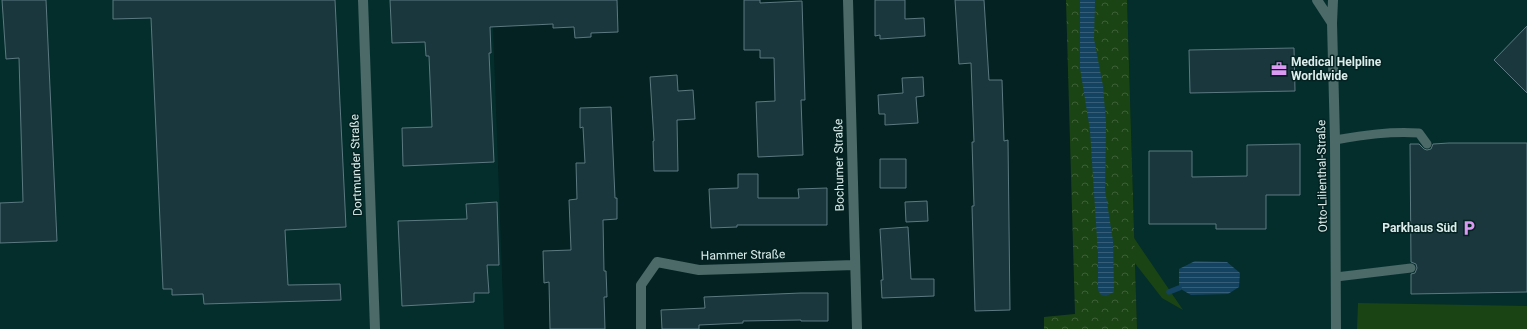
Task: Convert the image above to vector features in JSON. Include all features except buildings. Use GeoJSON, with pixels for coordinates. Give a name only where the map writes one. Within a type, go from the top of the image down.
{"type":"FeatureCollection","features":[{"type":"Feature","properties":{"kind":"street","name":"Dortmunder Straße"},"geometry":{"type":"LineString","coordinates":[[363,0],[375,329]]}},
{"type":"Feature","properties":{"kind":"street","name":"Bochumer Straße"},"geometry":{"type":"LineString","coordinates":[[848,0],[854,265],[857,329]]}},
{"type":"Feature","properties":{"kind":"street"},"geometry":{"type":"LineString","coordinates":[[1317,0],[1332,23]]}},
{"type":"Feature","properties":{"kind":"street","name":"Otto-Lilienthal-Straße"},"geometry":{"type":"LineString","coordinates":[[1333,0],[1332,23],[1335,140],[1336,329]]}},
{"type":"Feature","properties":{"kind":"street","name":"Hammer Straße"},"geometry":{"type":"LineString","coordinates":[[641,329],[641,285],[657,262],[700,270],[854,265]]}},
{"type":"Feature","properties":{"kind":"lane"},"geometry":{"type":"LineString","coordinates":[[1335,140],[1373,133],[1402,131],[1419,133],[1427,144]]}},
{"type":"Feature","properties":{"kind":"lane"},"geometry":{"type":"LineString","coordinates":[[1336,277],[1411,268]]}},
{"type":"Feature","properties":{"kind":"shaded area"},"geometry":{"type":"Polygon","coordinates":[[[0,0],[492,0],[504,329],[0,329],[0,0]]]}},
{"type":"Feature","properties":{"kind":"shaded area"},"geometry":{"type":"Polygon","coordinates":[[[1127,0],[1527,0],[1527,329],[1137,329],[1127,0]]]}},
{"type":"Feature","properties":{"kind":"green space"},"geometry":{"type":"Polygon","coordinates":[[[1066,0],[1127,0],[1137,329],[1044,329],[1044,317],[1075,314],[1066,0]]]}},
{"type":"Feature","properties":{"kind":"green space"},"geometry":{"type":"Polygon","coordinates":[[[1134,238],[1183,310],[1162,298],[1134,262],[1134,238]]]}},
{"type":"Feature","properties":{"kind":"green space"},"geometry":{"type":"Polygon","coordinates":[[[1358,303],[1527,306],[1527,329],[1357,329],[1358,303]]]}},
{"type":"Feature","properties":{"kind":"water"},"geometry":{"type":"Polygon","coordinates":[[[1080,0],[1095,0],[1094,39],[1103,86],[1106,123],[1105,190],[1113,241],[1114,292],[1106,296],[1101,295],[1098,290],[1098,254],[1090,130],[1080,68],[1080,0]]]}},
{"type":"Feature","properties":{"kind":"water"},"geometry":{"type":"Polygon","coordinates":[[[1195,261],[1227,262],[1240,273],[1239,287],[1228,294],[1191,295],[1179,288],[1179,269],[1195,261]]]}},
{"type":"Feature","properties":{"kind":"waterway"},"geometry":{"type":"LineString","coordinates":[[1169,292],[1179,288]]}},
{"type":"Feature","properties":{"kind":"place","name":"Medical Helpline Worldwide"},"geometry":{"type":"Point","coordinates":[1279,69]}},
{"type":"Feature","properties":{"kind":"place","name":"Parkhaus Süd"},"geometry":{"type":"Point","coordinates":[1469,228]}}]}
